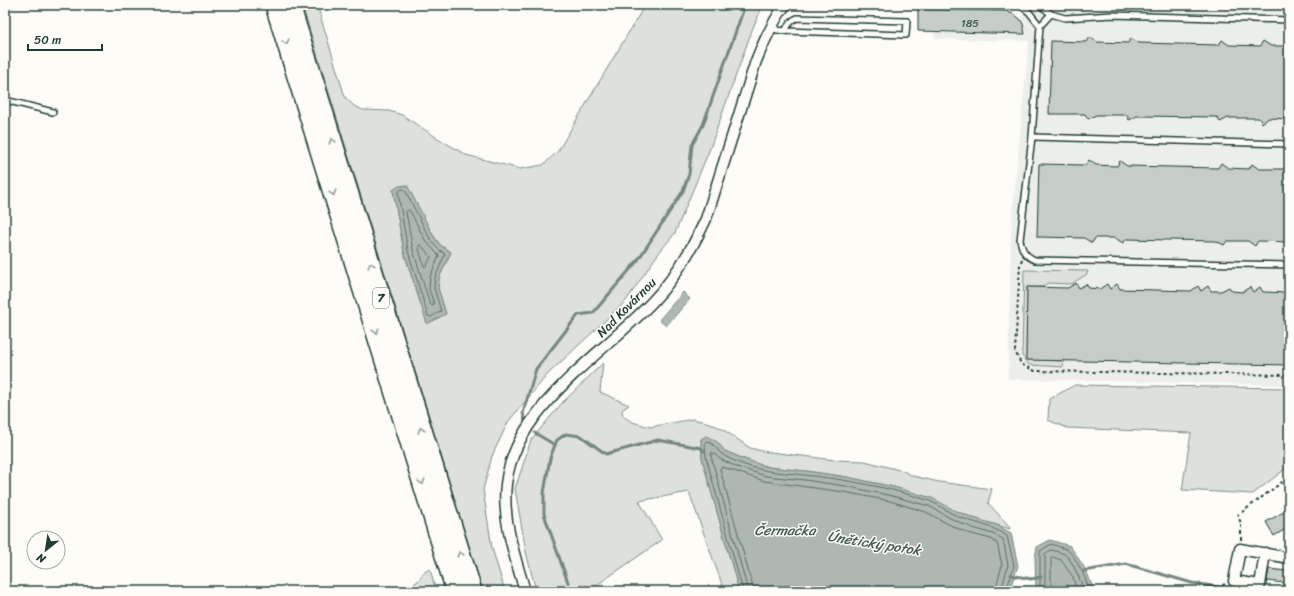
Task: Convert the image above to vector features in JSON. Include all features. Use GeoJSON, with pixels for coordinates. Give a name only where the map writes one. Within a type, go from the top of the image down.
{"type":"FeatureCollection","features":[{"type":"Feature","properties":{"kind":"highway","name":"7"},"geometry":{"type":"LineString","coordinates":[[275,5],[456,591]]}},
{"type":"Feature","properties":{"kind":"highway","name":"7"},"geometry":{"type":"LineString","coordinates":[[290,5],[472,591]]}},
{"type":"Feature","properties":{"kind":"street","name":"Nad Kovárnou"},"geometry":{"type":"LineString","coordinates":[[525,591],[514,554],[507,520],[506,486],[508,471],[515,451],[538,412],[561,387],[653,302],[681,265],[706,219],[756,61],[771,27],[785,5]]}},
{"type":"Feature","properties":{"kind":"street"},"geometry":{"type":"LineString","coordinates":[[1265,553],[1260,585],[1234,581],[1240,549],[1265,553],[1289,558]]}},
{"type":"Feature","properties":{"kind":"lane"},"geometry":{"type":"LineString","coordinates":[[1020,5],[1029,12],[1040,26]]}},
{"type":"Feature","properties":{"kind":"lane"},"geometry":{"type":"LineString","coordinates":[[1040,5],[1052,14],[1065,18],[1112,15],[1289,20]]}},
{"type":"Feature","properties":{"kind":"lane"},"geometry":{"type":"LineString","coordinates":[[1052,14],[1040,26],[1032,137],[1020,240],[1022,248],[1026,254],[1035,260],[1289,265]]}},
{"type":"Feature","properties":{"kind":"lane"},"geometry":{"type":"LineString","coordinates":[[771,27],[777,30],[785,31],[906,35],[907,21],[797,18],[793,19],[785,31]]}},
{"type":"Feature","properties":{"kind":"lane"},"geometry":{"type":"LineString","coordinates":[[5,100],[53,112]]}},
{"type":"Feature","properties":{"kind":"lane"},"geometry":{"type":"LineString","coordinates":[[1032,137],[1289,144]]}},
{"type":"Feature","properties":{"kind":"path"},"geometry":{"type":"LineString","coordinates":[[1026,254],[1020,264],[1015,351],[1021,364],[1035,371],[1289,375]]}},
{"type":"Feature","properties":{"kind":"path"},"geometry":{"type":"LineString","coordinates":[[1240,549],[1241,524],[1238,515],[1289,477]]}},
{"type":"Feature","properties":{"kind":"shaded area"},"geometry":{"type":"Polygon","coordinates":[[[302,5],[317,5],[345,97],[354,106],[363,110],[389,111],[402,115],[466,155],[520,169],[543,165],[558,151],[645,5],[763,5],[752,30],[709,151],[675,233],[658,254],[626,301],[548,374],[508,422],[492,456],[483,490],[492,548],[505,591],[483,591],[302,5]],[[406,185],[393,190],[404,252],[412,278],[446,314],[438,288],[439,278],[451,252],[440,245],[406,185]]]}},
{"type":"Feature","properties":{"kind":"shaded area"},"geometry":{"type":"Polygon","coordinates":[[[1038,5],[1289,10],[1289,385],[1008,379],[1011,230],[1029,41],[935,39],[934,32],[918,31],[918,9],[1006,11],[1012,13],[1020,19],[1038,5]]]}},
{"type":"Feature","properties":{"kind":"shaded area"},"geometry":{"type":"Polygon","coordinates":[[[1024,270],[1088,271],[1087,274],[1071,284],[1048,283],[1042,287],[1027,287],[1026,360],[1064,361],[1063,367],[1030,365],[1025,361],[1022,355],[1024,270]]]}},
{"type":"Feature","properties":{"kind":"shaded area"},"geometry":{"type":"Polygon","coordinates":[[[603,363],[600,392],[629,405],[622,410],[623,416],[632,422],[650,427],[693,419],[721,428],[750,448],[762,451],[835,460],[865,461],[903,471],[913,476],[939,482],[992,489],[988,503],[1010,529],[973,518],[894,487],[847,477],[768,467],[754,463],[725,451],[715,440],[701,439],[702,458],[739,591],[722,591],[723,587],[689,492],[639,501],[662,540],[591,589],[592,591],[536,591],[526,552],[515,489],[531,440],[562,403],[603,363]]]}},
{"type":"Feature","properties":{"kind":"shaded area"},"geometry":{"type":"Polygon","coordinates":[[[1075,385],[1289,388],[1289,466],[1253,494],[1182,490],[1191,433],[1067,428],[1048,420],[1049,399],[1075,385]]]}},
{"type":"Feature","properties":{"kind":"shaded area"},"geometry":{"type":"Polygon","coordinates":[[[430,569],[436,591],[405,591],[419,580],[423,573],[430,569]]]}},
{"type":"Feature","properties":{"kind":"water"},"geometry":{"type":"Polygon","coordinates":[[[407,185],[433,235],[440,245],[451,252],[439,278],[438,288],[446,314],[427,324],[404,252],[393,190],[399,186],[407,185]]]}},
{"type":"Feature","properties":{"kind":"water"},"geometry":{"type":"Polygon","coordinates":[[[683,292],[690,299],[666,326],[659,320],[683,292]]]}},
{"type":"Feature","properties":{"kind":"water","name":"Čermačka"},"geometry":{"type":"Polygon","coordinates":[[[706,436],[715,440],[725,451],[768,467],[847,477],[894,487],[932,498],[973,518],[997,525],[1011,533],[1018,566],[1009,591],[739,591],[702,458],[701,439],[706,436]]]}},
{"type":"Feature","properties":{"kind":"water"},"geometry":{"type":"Polygon","coordinates":[[[1050,540],[1070,546],[1086,570],[1093,588],[1091,591],[1036,591],[1035,558],[1037,547],[1050,540]]]}},
{"type":"Feature","properties":{"kind":"building"},"geometry":{"type":"Polygon","coordinates":[[[918,9],[1006,11],[1020,19],[1023,24],[1025,34],[918,31],[918,9]]]}},
{"type":"Feature","properties":{"kind":"building"},"geometry":{"type":"Polygon","coordinates":[[[1090,37],[1097,42],[1128,43],[1131,38],[1139,43],[1219,45],[1222,40],[1229,45],[1260,46],[1263,41],[1271,46],[1289,46],[1289,119],[1269,118],[1262,123],[1259,118],[1228,118],[1220,122],[1217,117],[1137,116],[1129,120],[1127,115],[1096,115],[1088,119],[1085,114],[1049,114],[1051,41],[1087,42],[1090,37]]]}},
{"type":"Feature","properties":{"kind":"building"},"geometry":{"type":"Polygon","coordinates":[[[1089,160],[1096,165],[1117,166],[1120,161],[1127,166],[1218,168],[1221,163],[1228,168],[1249,169],[1252,164],[1259,169],[1289,169],[1289,242],[1258,241],[1255,246],[1248,241],[1227,241],[1224,245],[1216,241],[1126,239],[1123,243],[1115,238],[1095,238],[1092,243],[1084,238],[1037,237],[1039,164],[1086,165],[1089,160]]]}},
{"type":"Feature","properties":{"kind":"building"},"geometry":{"type":"Polygon","coordinates":[[[1076,283],[1079,288],[1086,284],[1089,288],[1100,289],[1107,284],[1110,289],[1117,284],[1120,289],[1191,291],[1198,286],[1201,291],[1208,286],[1211,291],[1221,291],[1229,287],[1232,291],[1242,292],[1250,287],[1253,292],[1260,287],[1263,292],[1289,293],[1289,365],[1026,360],[1027,287],[1068,288],[1076,283]]]}},
{"type":"Feature","properties":{"kind":"building"},"geometry":{"type":"Polygon","coordinates":[[[1289,509],[1289,527],[1274,536],[1266,522],[1289,509]]]}},
{"type":"Feature","properties":{"kind":"building"},"geometry":{"type":"Polygon","coordinates":[[[1269,569],[1287,571],[1285,583],[1267,581],[1269,569]]]}},
{"type":"Feature","properties":{"kind":"waterway"},"geometry":{"type":"LineString","coordinates":[[526,426],[523,413],[536,369],[578,315],[593,313],[638,260],[683,191],[689,174],[692,145],[703,125],[745,5]]}},
{"type":"Feature","properties":{"kind":"waterway"},"geometry":{"type":"LineString","coordinates":[[535,433],[555,445]]}},
{"type":"Feature","properties":{"kind":"waterway","name":"Únětický potok"},"geometry":{"type":"LineString","coordinates":[[571,591],[544,514],[544,493],[550,458],[557,440],[566,434],[581,436],[606,454],[658,440],[701,448],[704,451]]}},
{"type":"Feature","properties":{"kind":"waterway","name":"Únětický potok"},"geometry":{"type":"LineString","coordinates":[[1084,571],[1126,564],[1192,583],[1246,591]]}},
{"type":"Feature","properties":{"kind":"waterway","name":"Únětický potok"},"geometry":{"type":"LineString","coordinates":[[1011,575],[1031,579],[1041,577]]}}]}
